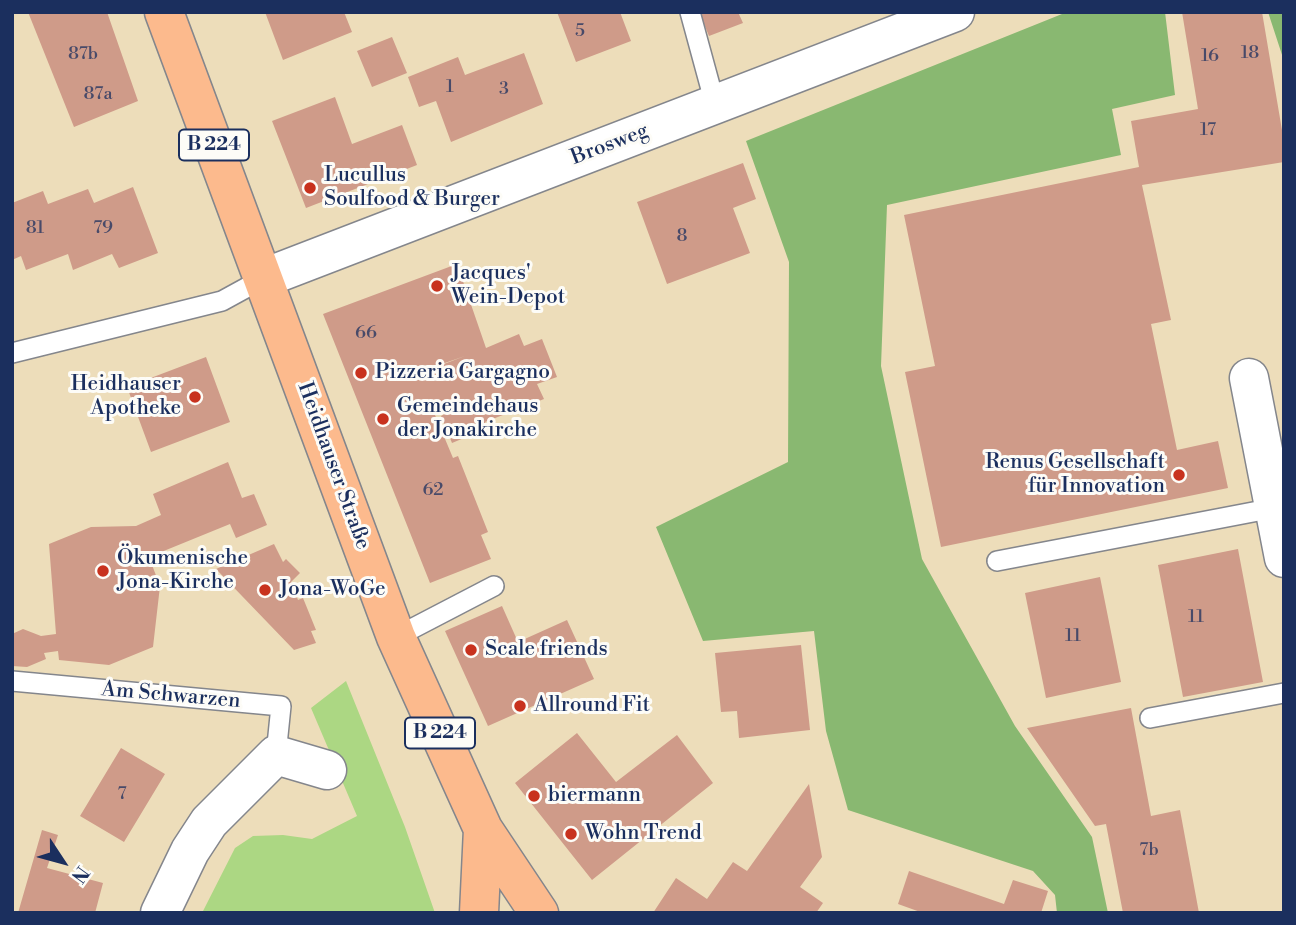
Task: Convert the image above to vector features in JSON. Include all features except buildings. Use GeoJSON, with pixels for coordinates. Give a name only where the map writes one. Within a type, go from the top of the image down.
{"type":"FeatureCollection","features":[{"type":"Feature","properties":{"kind":"main road","name":"Heidhauser Straße"},"geometry":{"type":"LineString","coordinates":[[164,12],[396,638],[483,829],[539,913]]}},
{"type":"Feature","properties":{"kind":"main road"},"geometry":{"type":"LineString","coordinates":[[479,913],[483,829]]}},
{"type":"Feature","properties":{"kind":"street","name":"Brosweg"},"geometry":{"type":"LineString","coordinates":[[264,278],[955,12]]}},
{"type":"Feature","properties":{"kind":"street"},"geometry":{"type":"LineString","coordinates":[[1249,377],[1284,558]]}},
{"type":"Feature","properties":{"kind":"street"},"geometry":{"type":"LineString","coordinates":[[160,913],[190,851],[209,822],[276,755],[327,770]]}},
{"type":"Feature","properties":{"kind":"lane"},"geometry":{"type":"LineString","coordinates":[[690,12],[715,104]]}},
{"type":"Feature","properties":{"kind":"lane"},"geometry":{"type":"LineString","coordinates":[[12,353],[222,301],[264,278]]}},
{"type":"Feature","properties":{"kind":"lane"},"geometry":{"type":"LineString","coordinates":[[997,561],[1274,508]]}},
{"type":"Feature","properties":{"kind":"lane"},"geometry":{"type":"LineString","coordinates":[[396,638],[494,586]]}},
{"type":"Feature","properties":{"kind":"lane","name":"Am Schwarzen"},"geometry":{"type":"LineString","coordinates":[[12,681],[281,706],[276,755]]}},
{"type":"Feature","properties":{"kind":"lane"},"geometry":{"type":"LineString","coordinates":[[1150,718],[1284,693]]}},
{"type":"Feature","properties":{"kind":"green space"},"geometry":{"type":"Polygon","coordinates":[[[1067,12],[1165,12],[1175,95],[1112,109],[1121,155],[887,205],[881,366],[922,559],[1015,726],[1092,837],[1108,913],[1057,913],[1055,895],[1033,871],[848,810],[826,731],[814,631],[703,641],[656,527],[788,462],[789,262],[746,141],[1067,12]]]}},
{"type":"Feature","properties":{"kind":"green space"},"geometry":{"type":"Polygon","coordinates":[[[1268,12],[1284,12],[1284,61],[1268,12]]]}},
{"type":"Feature","properties":{"kind":"green space"},"geometry":{"type":"Polygon","coordinates":[[[346,681],[405,827],[435,913],[202,913],[235,848],[253,836],[283,835],[312,839],[357,816],[311,708],[346,681]]]}},
{"type":"Feature","properties":{"kind":"place","name":"Lucullus Soulfood & Burger"},"geometry":{"type":"Point","coordinates":[310,188]}},
{"type":"Feature","properties":{"kind":"place","name":"Jacques' Wein-Depot"},"geometry":{"type":"Point","coordinates":[437,286]}},
{"type":"Feature","properties":{"kind":"place","name":"Pizzeria Gargagno"},"geometry":{"type":"Point","coordinates":[361,373]}},
{"type":"Feature","properties":{"kind":"place","name":"Heidhauser Apotheke"},"geometry":{"type":"Point","coordinates":[195,397]}},
{"type":"Feature","properties":{"kind":"place","name":"Gemeindehaus der Jonakirche"},"geometry":{"type":"Point","coordinates":[383,419]}},
{"type":"Feature","properties":{"kind":"place","name":"Renus Gesellschaft für Innovation"},"geometry":{"type":"Point","coordinates":[1179,475]}},
{"type":"Feature","properties":{"kind":"place","name":"Ökumenische Jona-Kirche"},"geometry":{"type":"Point","coordinates":[103,571]}},
{"type":"Feature","properties":{"kind":"place","name":"Jona-WoGe"},"geometry":{"type":"Point","coordinates":[265,590]}},
{"type":"Feature","properties":{"kind":"place","name":"Scale friends"},"geometry":{"type":"Point","coordinates":[471,650]}},
{"type":"Feature","properties":{"kind":"place","name":"Allround Fit"},"geometry":{"type":"Point","coordinates":[520,706]}},
{"type":"Feature","properties":{"kind":"place","name":"biermann"},"geometry":{"type":"Point","coordinates":[534,796]}},
{"type":"Feature","properties":{"kind":"place","name":"Wohn Trend"},"geometry":{"type":"Point","coordinates":[571,834]}}]}
